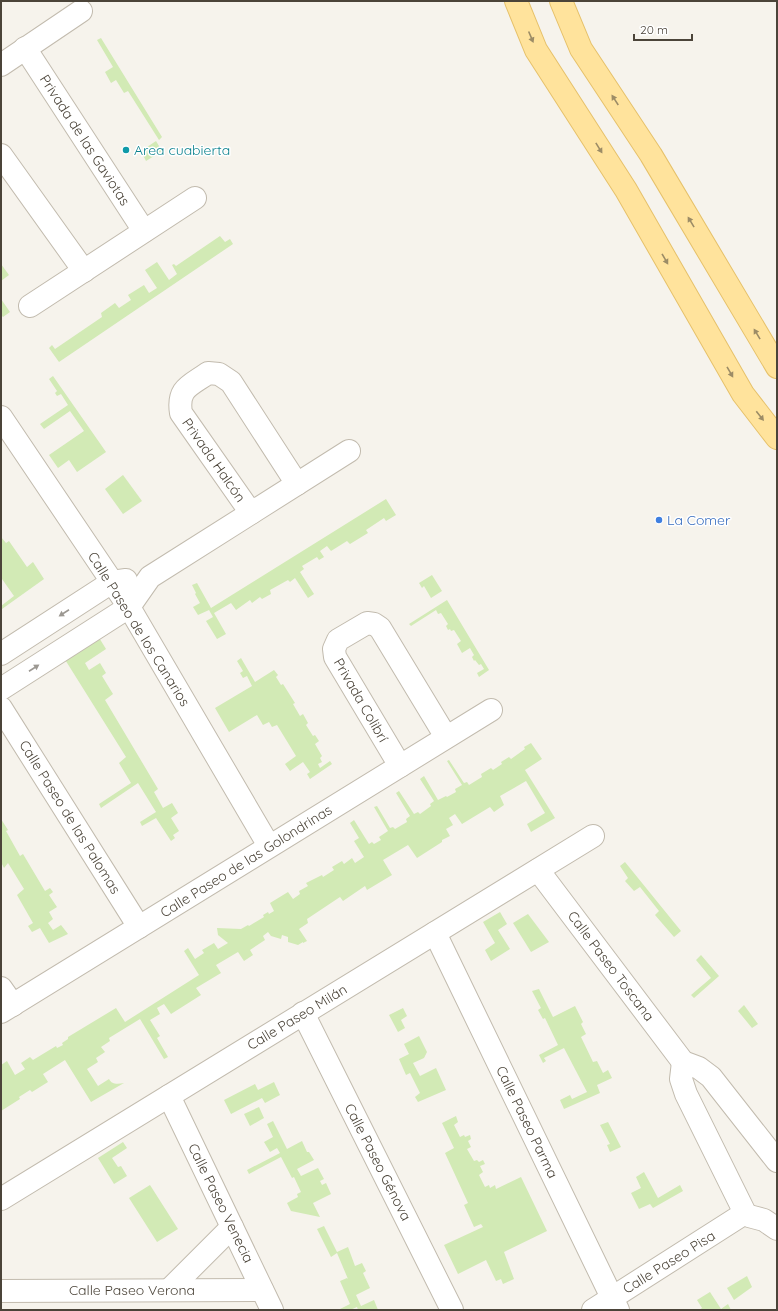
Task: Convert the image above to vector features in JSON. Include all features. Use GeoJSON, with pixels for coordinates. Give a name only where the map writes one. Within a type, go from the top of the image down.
{"type":"FeatureCollection","features":[{"type":"Feature","properties":{"kind":"main road"},"geometry":{"type":"LineString","coordinates":[[516,1],[536,50],[626,190],[743,394],[777,438]]}},
{"type":"Feature","properties":{"kind":"main road"},"geometry":{"type":"LineString","coordinates":[[561,1],[581,49],[651,155],[777,368]]}},
{"type":"Feature","properties":{"kind":"street"},"geometry":{"type":"LineString","coordinates":[[1,65],[81,11]]}},
{"type":"Feature","properties":{"kind":"street","name":"Privada de las Gaviotas"},"geometry":{"type":"LineString","coordinates":[[25,48],[144,231]]}},
{"type":"Feature","properties":{"kind":"street"},"geometry":{"type":"LineString","coordinates":[[1,155],[84,271]]}},
{"type":"Feature","properties":{"kind":"street"},"geometry":{"type":"LineString","coordinates":[[30,306],[195,198]]}},
{"type":"Feature","properties":{"kind":"street","name":"Privada Halcón"},"geometry":{"type":"LineString","coordinates":[[251,513],[181,413],[180,402],[184,390],[208,372],[219,374],[231,382],[297,484]]}},
{"type":"Feature","properties":{"kind":"street","name":"Calle Paseo de los Canarios"},"geometry":{"type":"LineString","coordinates":[[1,417],[128,607],[270,846]]}},
{"type":"Feature","properties":{"kind":"street"},"geometry":{"type":"LineString","coordinates":[[1,689],[128,607],[150,577],[349,451]]}},
{"type":"Feature","properties":{"kind":"street"},"geometry":{"type":"LineString","coordinates":[[1,654],[112,582],[150,577]]}},
{"type":"Feature","properties":{"kind":"street","name":"Privada Colibrí"},"geometry":{"type":"LineString","coordinates":[[400,766],[335,657],[334,649],[338,640],[367,622],[380,628],[446,737]]}},
{"type":"Feature","properties":{"kind":"street","name":"Calle Paseo de las Palomas"},"geometry":{"type":"LineString","coordinates":[[1,708],[139,927]]}},
{"type":"Feature","properties":{"kind":"street","name":"Calle Paseo de las Golondrinas"},"geometry":{"type":"LineString","coordinates":[[5,1002],[139,927],[491,710]]}},
{"type":"Feature","properties":{"kind":"street","name":"Calle Paseo Milán"},"geometry":{"type":"LineString","coordinates":[[1,1198],[593,836]]}},
{"type":"Feature","properties":{"kind":"street","name":"Calle Paseo Toscana"},"geometry":{"type":"LineString","coordinates":[[538,870],[683,1062]]}},
{"type":"Feature","properties":{"kind":"street","name":"Calle Paseo Parma"},"geometry":{"type":"LineString","coordinates":[[435,933],[615,1304]]}},
{"type":"Feature","properties":{"kind":"street","name":"Calle Paseo Génova"},"geometry":{"type":"LineString","coordinates":[[303,1014],[452,1310]]}},
{"type":"Feature","properties":{"kind":"street"},"geometry":{"type":"LineString","coordinates":[[777,1161],[711,1077],[699,1068],[683,1062],[682,1079],[686,1094],[745,1213],[749,1216],[764,1220],[777,1229]]}},
{"type":"Feature","properties":{"kind":"street","name":"Calle Paseo Venecia"},"geometry":{"type":"LineString","coordinates":[[169,1096],[272,1310]]}},
{"type":"Feature","properties":{"kind":"street","name":"Calle Paseo Pisa"},"geometry":{"type":"LineString","coordinates":[[593,1310],[615,1304],[745,1213]]}},
{"type":"Feature","properties":{"kind":"street"},"geometry":{"type":"LineString","coordinates":[[169,1290],[232,1227]]}},
{"type":"Feature","properties":{"kind":"street","name":"Calle Paseo Verona"},"geometry":{"type":"LineString","coordinates":[[1,1291],[262,1290]]}},
{"type":"Feature","properties":{"kind":"green space"},"geometry":{"type":"Polygon","coordinates":[[[101,38],[162,137],[159,140],[128,91],[124,93],[116,80],[111,83],[105,72],[113,67],[97,40],[101,38]]]}},
{"type":"Feature","properties":{"kind":"green space"},"geometry":{"type":"Polygon","coordinates":[[[156,141],[162,151],[146,161],[141,151],[156,141]]]}},
{"type":"Feature","properties":{"kind":"green space"},"geometry":{"type":"Polygon","coordinates":[[[220,236],[225,242],[230,239],[233,244],[59,362],[49,348],[52,345],[55,349],[102,317],[101,313],[115,303],[119,308],[131,300],[128,295],[144,285],[149,293],[157,288],[145,270],[157,262],[169,280],[177,274],[172,265],[174,264],[176,266],[220,236]]]}},
{"type":"Feature","properties":{"kind":"green space"},"geometry":{"type":"Polygon","coordinates":[[[1,264],[9,275],[1,281],[1,264]]]}},
{"type":"Feature","properties":{"kind":"green space"},"geometry":{"type":"Polygon","coordinates":[[[1,299],[10,312],[3,317],[1,315],[1,299]]]}},
{"type":"Feature","properties":{"kind":"green space"},"geometry":{"type":"Polygon","coordinates":[[[53,376],[106,452],[77,472],[69,460],[58,468],[49,455],[84,431],[70,411],[44,429],[40,424],[68,405],[61,394],[57,396],[55,393],[57,391],[49,379],[53,376]]]}},
{"type":"Feature","properties":{"kind":"green space"},"geometry":{"type":"Polygon","coordinates":[[[123,475],[142,501],[123,514],[105,489],[123,475]]]}},
{"type":"Feature","properties":{"kind":"green space"},"geometry":{"type":"Polygon","coordinates":[[[386,499],[396,515],[386,521],[384,518],[366,530],[368,533],[350,544],[347,541],[331,551],[327,546],[320,551],[324,557],[319,560],[317,557],[302,566],[304,569],[300,572],[314,594],[308,598],[295,578],[290,582],[288,580],[270,590],[271,594],[262,599],[260,597],[252,603],[250,600],[236,610],[231,603],[214,613],[226,634],[217,639],[206,621],[213,617],[209,610],[198,615],[193,607],[200,603],[192,585],[197,583],[211,608],[386,499]]]}},
{"type":"Feature","properties":{"kind":"green space"},"geometry":{"type":"Polygon","coordinates":[[[1,537],[6,543],[9,541],[27,567],[33,562],[44,579],[2,609],[1,606],[14,596],[2,579],[1,580],[1,537]]]}},
{"type":"Feature","properties":{"kind":"green space"},"geometry":{"type":"Polygon","coordinates":[[[432,575],[442,591],[431,598],[424,586],[422,588],[419,583],[432,575]]]}},
{"type":"Feature","properties":{"kind":"green space"},"geometry":{"type":"Polygon","coordinates":[[[447,600],[489,670],[479,677],[477,673],[484,669],[481,664],[479,665],[475,660],[474,661],[472,657],[474,655],[470,648],[462,653],[457,644],[461,641],[454,630],[448,630],[446,626],[448,624],[441,613],[438,614],[436,610],[411,626],[409,624],[447,600]]]}},
{"type":"Feature","properties":{"kind":"green space"},"geometry":{"type":"Polygon","coordinates":[[[98,636],[106,649],[85,663],[89,670],[100,663],[106,673],[102,676],[113,694],[105,700],[158,789],[154,792],[163,808],[172,803],[178,813],[171,818],[179,831],[173,835],[175,838],[171,841],[156,818],[142,826],[140,822],[156,812],[138,783],[101,808],[99,804],[131,783],[119,763],[126,757],[64,658],[98,636]]]}},
{"type":"Feature","properties":{"kind":"green space"},"geometry":{"type":"Polygon","coordinates":[[[241,658],[255,682],[274,670],[278,675],[276,677],[281,685],[283,684],[295,703],[293,704],[300,716],[303,714],[308,723],[306,725],[313,736],[315,735],[319,741],[315,744],[322,756],[320,758],[322,762],[318,764],[320,768],[330,761],[332,764],[310,779],[307,774],[310,772],[303,762],[290,771],[285,764],[296,756],[277,725],[272,727],[269,722],[263,725],[257,715],[229,732],[215,708],[252,686],[247,676],[243,678],[240,673],[243,671],[237,661],[241,658]]]}},
{"type":"Feature","properties":{"kind":"green space"},"geometry":{"type":"Polygon","coordinates":[[[531,743],[542,759],[525,770],[555,818],[531,832],[527,824],[545,813],[526,781],[500,796],[504,805],[494,812],[490,807],[462,824],[455,814],[449,818],[453,825],[446,829],[450,836],[442,840],[442,842],[417,858],[408,845],[383,860],[392,875],[367,890],[365,886],[343,901],[340,897],[307,919],[308,923],[299,929],[307,941],[298,945],[288,942],[288,937],[282,935],[281,939],[271,936],[268,932],[263,936],[265,940],[250,950],[253,955],[244,961],[238,952],[216,965],[221,973],[196,988],[201,995],[171,1014],[164,1004],[157,1008],[160,1014],[150,1020],[160,1036],[157,1038],[168,1057],[164,1059],[140,1019],[109,1038],[110,1041],[101,1047],[105,1052],[96,1058],[98,1062],[87,1069],[98,1086],[109,1079],[113,1083],[124,1083],[91,1102],[65,1060],[43,1074],[48,1082],[32,1092],[30,1090],[19,1097],[20,1099],[1,1111],[1,1065],[7,1061],[15,1075],[25,1069],[21,1063],[30,1057],[33,1060],[56,1046],[57,1048],[63,1045],[62,1043],[68,1039],[68,1037],[116,1008],[125,1022],[199,975],[184,951],[188,948],[195,959],[204,953],[202,950],[214,943],[218,949],[228,943],[218,935],[217,928],[241,929],[248,925],[249,926],[264,917],[263,915],[268,912],[269,914],[274,911],[270,903],[288,892],[293,899],[300,894],[299,891],[308,886],[306,883],[322,875],[323,877],[334,870],[332,867],[342,861],[344,864],[352,858],[355,863],[364,857],[354,841],[359,838],[350,823],[354,820],[369,844],[372,842],[374,844],[381,840],[379,837],[388,831],[374,807],[377,806],[390,828],[393,827],[395,829],[407,822],[406,819],[410,816],[396,793],[399,791],[414,814],[418,812],[420,814],[431,806],[430,804],[434,801],[420,779],[424,776],[438,800],[456,792],[455,789],[462,785],[447,761],[449,760],[464,783],[467,782],[469,785],[482,777],[481,774],[491,768],[493,770],[509,757],[511,759],[525,749],[524,747],[531,743]]]}},
{"type":"Feature","properties":{"kind":"green space"},"geometry":{"type":"Polygon","coordinates":[[[1,819],[8,830],[6,831],[20,856],[23,854],[45,891],[50,888],[53,892],[49,895],[57,907],[49,912],[53,919],[48,923],[53,930],[61,925],[68,934],[49,943],[40,928],[32,932],[28,926],[33,923],[17,895],[24,889],[8,863],[4,868],[1,862],[1,819]]]}},
{"type":"Feature","properties":{"kind":"green space"},"geometry":{"type":"Polygon","coordinates":[[[625,862],[681,931],[674,937],[655,915],[659,911],[640,887],[634,891],[625,881],[628,878],[620,866],[625,862]]]}},
{"type":"Feature","properties":{"kind":"green space"},"geometry":{"type":"Polygon","coordinates":[[[500,912],[507,924],[498,930],[510,949],[491,961],[485,950],[495,943],[483,922],[500,912]]]}},
{"type":"Feature","properties":{"kind":"green space"},"geometry":{"type":"Polygon","coordinates":[[[528,914],[549,942],[531,952],[513,923],[528,914]]]}},
{"type":"Feature","properties":{"kind":"green space"},"geometry":{"type":"Polygon","coordinates":[[[701,955],[719,976],[694,998],[691,995],[711,978],[696,960],[701,955]]]}},
{"type":"Feature","properties":{"kind":"green space"},"geometry":{"type":"Polygon","coordinates":[[[539,989],[553,1017],[575,1006],[583,1022],[581,1024],[586,1034],[581,1037],[593,1062],[597,1061],[603,1073],[608,1070],[612,1078],[597,1085],[600,1093],[564,1109],[560,1100],[570,1095],[572,1099],[587,1092],[564,1048],[544,1058],[546,1061],[543,1063],[539,1055],[558,1045],[545,1018],[543,1019],[538,1010],[541,1008],[532,991],[539,989]]]}},
{"type":"Feature","properties":{"kind":"green space"},"geometry":{"type":"Polygon","coordinates":[[[744,1005],[758,1024],[752,1028],[738,1011],[744,1005]]]}},
{"type":"Feature","properties":{"kind":"green space"},"geometry":{"type":"Polygon","coordinates":[[[403,1008],[407,1016],[401,1020],[405,1028],[398,1032],[389,1015],[403,1008]]]}},
{"type":"Feature","properties":{"kind":"green space"},"geometry":{"type":"Polygon","coordinates":[[[419,1036],[427,1052],[424,1058],[413,1063],[420,1076],[436,1068],[446,1090],[418,1102],[415,1097],[420,1093],[410,1073],[406,1075],[399,1059],[409,1054],[404,1044],[419,1036]]]}},
{"type":"Feature","properties":{"kind":"green space"},"geometry":{"type":"Polygon","coordinates":[[[274,1082],[280,1095],[265,1103],[262,1098],[231,1114],[224,1100],[255,1084],[258,1090],[274,1082]]]}},
{"type":"Feature","properties":{"kind":"green space"},"geometry":{"type":"Polygon","coordinates":[[[259,1107],[264,1118],[250,1126],[244,1114],[259,1107]]]}},
{"type":"Feature","properties":{"kind":"green space"},"geometry":{"type":"Polygon","coordinates":[[[456,1116],[458,1122],[454,1125],[460,1137],[470,1135],[471,1139],[468,1141],[471,1147],[467,1149],[474,1161],[477,1160],[479,1162],[483,1160],[485,1164],[480,1166],[483,1172],[479,1175],[485,1187],[489,1185],[490,1188],[495,1185],[496,1189],[521,1177],[547,1231],[504,1252],[514,1279],[503,1284],[501,1279],[496,1281],[486,1260],[458,1274],[444,1245],[483,1227],[481,1224],[474,1227],[464,1205],[468,1203],[445,1153],[454,1148],[442,1123],[456,1116]]]}},
{"type":"Feature","properties":{"kind":"green space"},"geometry":{"type":"Polygon","coordinates":[[[273,1121],[287,1149],[302,1141],[307,1152],[309,1152],[314,1160],[297,1169],[301,1176],[318,1168],[324,1179],[320,1181],[322,1185],[326,1183],[331,1194],[313,1203],[320,1217],[291,1211],[287,1203],[298,1197],[297,1194],[301,1192],[294,1177],[292,1178],[281,1157],[249,1174],[247,1170],[280,1153],[277,1148],[270,1152],[264,1142],[273,1137],[267,1124],[273,1121]]]}},
{"type":"Feature","properties":{"kind":"green space"},"geometry":{"type":"Polygon","coordinates":[[[608,1122],[621,1147],[610,1152],[607,1145],[610,1144],[600,1125],[608,1122]]]}},
{"type":"Feature","properties":{"kind":"green space"},"geometry":{"type":"Polygon","coordinates":[[[123,1142],[127,1148],[112,1158],[118,1167],[121,1166],[127,1176],[114,1184],[98,1158],[123,1142]]]}},
{"type":"Feature","properties":{"kind":"green space"},"geometry":{"type":"Polygon","coordinates":[[[644,1172],[658,1198],[680,1185],[683,1191],[653,1208],[650,1204],[639,1209],[631,1193],[641,1188],[636,1177],[644,1172]]]}},
{"type":"Feature","properties":{"kind":"green space"},"geometry":{"type":"Polygon","coordinates":[[[150,1185],[178,1229],[157,1242],[129,1198],[150,1185]]]}},
{"type":"Feature","properties":{"kind":"green space"},"geometry":{"type":"Polygon","coordinates":[[[324,1226],[337,1252],[348,1247],[355,1266],[362,1263],[366,1271],[363,1273],[370,1288],[356,1295],[361,1306],[374,1300],[378,1310],[358,1310],[357,1307],[350,1310],[338,1310],[350,1304],[340,1281],[347,1278],[348,1279],[337,1253],[331,1257],[317,1229],[324,1226]]]}},
{"type":"Feature","properties":{"kind":"green space"},"geometry":{"type":"Polygon","coordinates":[[[747,1276],[752,1287],[734,1300],[727,1288],[747,1276]]]}},
{"type":"Feature","properties":{"kind":"green space"},"geometry":{"type":"Polygon","coordinates":[[[710,1292],[721,1309],[728,1304],[731,1310],[699,1310],[702,1308],[697,1300],[710,1292]]]}},
{"type":"Feature","properties":{"kind":"place","name":"Area cuabierta"},"geometry":{"type":"Point","coordinates":[126,150]}},
{"type":"Feature","properties":{"kind":"place","name":"La Comer"},"geometry":{"type":"Point","coordinates":[659,520]}}]}
